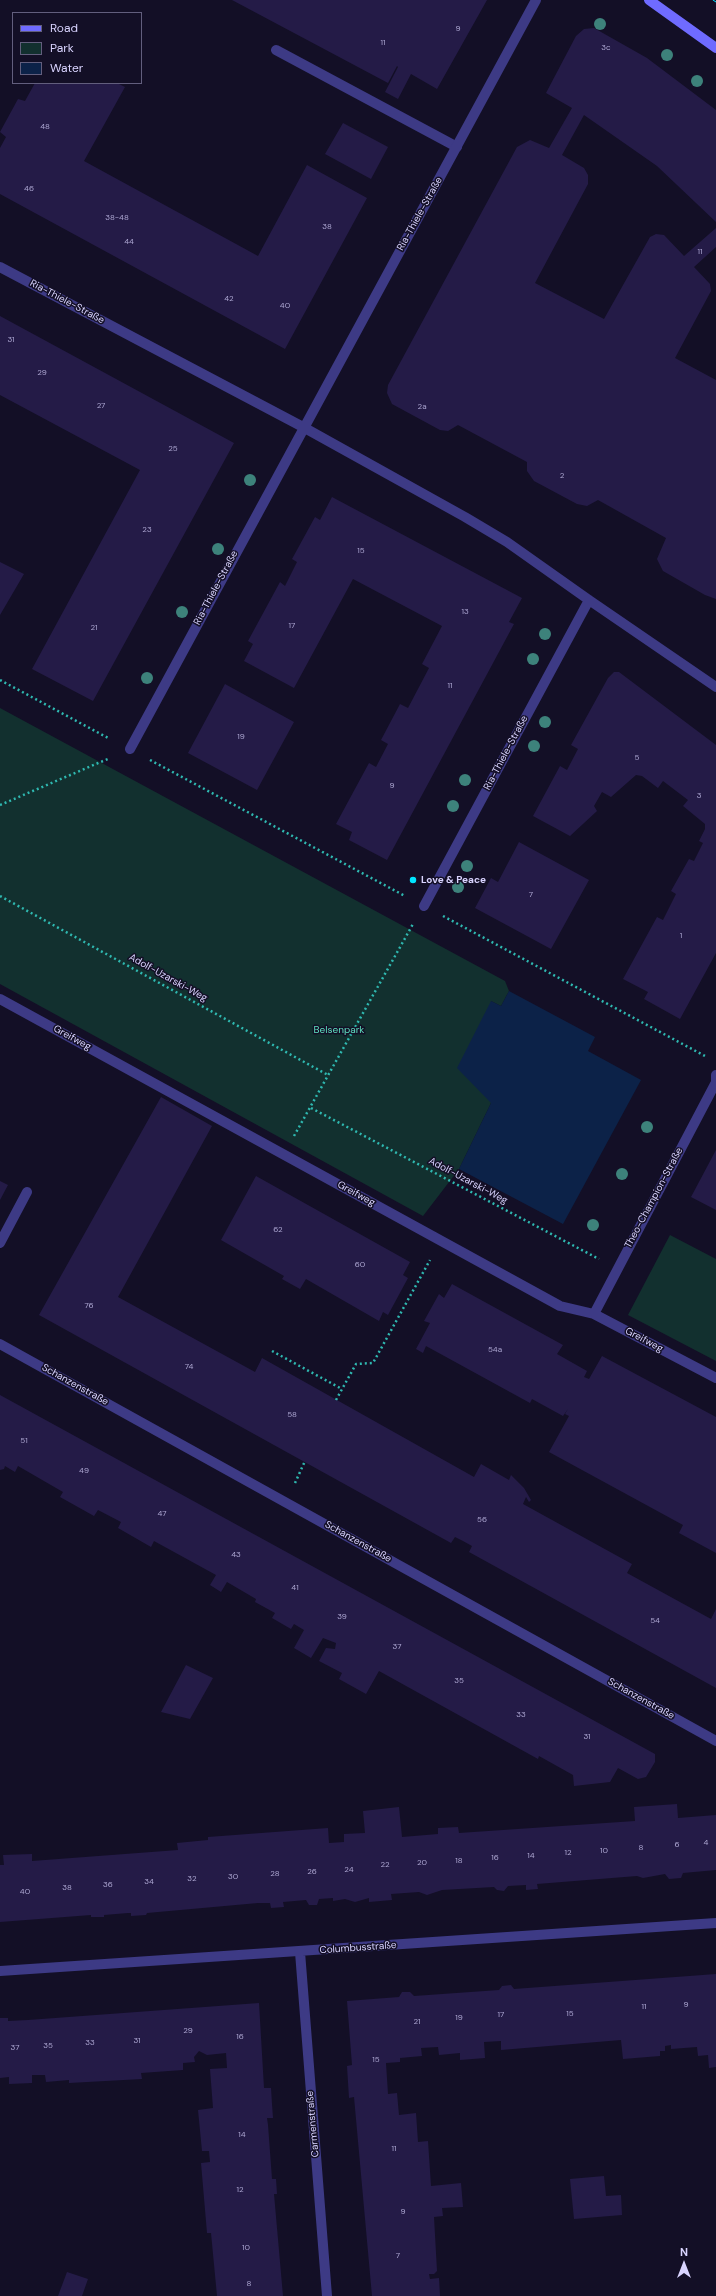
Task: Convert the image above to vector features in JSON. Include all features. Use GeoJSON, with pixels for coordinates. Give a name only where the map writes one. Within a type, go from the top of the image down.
{"type":"FeatureCollection","features":[{"type":"Feature","properties":{"kind":"street","name":"Ria-Thiele-Straße"},"geometry":{"type":"LineString","coordinates":[[130,749],[303,427],[536,0]]}},
{"type":"Feature","properties":{"kind":"street"},"geometry":{"type":"LineString","coordinates":[[649,0],[716,48]]}},
{"type":"Feature","properties":{"kind":"street"},"geometry":{"type":"LineString","coordinates":[[276,50],[457,147]]}},
{"type":"Feature","properties":{"kind":"street","name":"Ria-Thiele-Straße"},"geometry":{"type":"LineString","coordinates":[[0,267],[303,427],[507,542],[588,600],[716,687]]}},
{"type":"Feature","properties":{"kind":"street","name":"Ria-Thiele-Straße"},"geometry":{"type":"LineString","coordinates":[[424,906],[588,600]]}},
{"type":"Feature","properties":{"kind":"street","name":"Greifweg"},"geometry":{"type":"LineString","coordinates":[[0,999],[560,1306],[594,1314],[716,1378]]}},
{"type":"Feature","properties":{"kind":"street","name":"Theo-Champion-Straße"},"geometry":{"type":"LineString","coordinates":[[594,1314],[716,1081]]}},
{"type":"Feature","properties":{"kind":"street"},"geometry":{"type":"LineString","coordinates":[[0,1243],[27,1192]]}},
{"type":"Feature","properties":{"kind":"street","name":"Schanzenstraße"},"geometry":{"type":"LineString","coordinates":[[0,1344],[716,1741]]}},
{"type":"Feature","properties":{"kind":"street","name":"Columbusstraße"},"geometry":{"type":"LineString","coordinates":[[0,1971],[716,1923]]}},
{"type":"Feature","properties":{"kind":"street","name":"Carmenstraße"},"geometry":{"type":"LineString","coordinates":[[300,1952],[327,2296]]}},
{"type":"Feature","properties":{"kind":"path"},"geometry":{"type":"LineString","coordinates":[[0,680],[710,1059]]}},
{"type":"Feature","properties":{"kind":"path"},"geometry":{"type":"LineString","coordinates":[[0,806],[130,749]]}},
{"type":"Feature","properties":{"kind":"path","name":"Adolf-Uzarski-Weg"},"geometry":{"type":"LineString","coordinates":[[0,896],[328,1075]]}},
{"type":"Feature","properties":{"kind":"path"},"geometry":{"type":"LineString","coordinates":[[284,1154],[424,906]]}},
{"type":"Feature","properties":{"kind":"path","name":"Adolf-Uzarski-Weg"},"geometry":{"type":"LineString","coordinates":[[311,1108],[618,1267]]}},
{"type":"Feature","properties":{"kind":"path"},"geometry":{"type":"LineString","coordinates":[[336,1400],[356,1364],[372,1363],[432,1256]]}},
{"type":"Feature","properties":{"kind":"path"},"geometry":{"type":"LineString","coordinates":[[272,1351],[342,1389]]}},
{"type":"Feature","properties":{"kind":"green space","name":"Belsenpark"},"geometry":{"type":"Polygon","coordinates":[[[0,708],[505,981],[509,991],[501,1006],[491,1001],[491,1103],[459,1169],[423,1216],[0,984],[0,708]]]}},
{"type":"Feature","properties":{"kind":"green space"},"geometry":{"type":"Polygon","coordinates":[[[670,1235],[716,1259],[716,1361],[628,1315],[670,1235]]]}},
{"type":"Feature","properties":{"kind":"water"},"geometry":{"type":"Polygon","coordinates":[[[509,991],[595,1037],[588,1051],[641,1080],[563,1224],[459,1169],[491,1103],[457,1068],[491,1001],[501,1006],[509,991]]]}},
{"type":"Feature","properties":{"kind":"building"},"geometry":{"type":"Polygon","coordinates":[[[232,0],[487,0],[437,89],[411,74],[398,99],[385,92],[398,67],[397,66],[388,83],[232,0]]]}},
{"type":"Feature","properties":{"kind":"building"},"geometry":{"type":"Polygon","coordinates":[[[594,28],[647,58],[716,110],[716,222],[657,166],[584,115],[562,155],[584,168],[588,175],[588,184],[535,283],[604,319],[650,237],[656,234],[664,235],[684,256],[716,228],[716,247],[694,267],[710,284],[711,291],[675,358],[716,380],[716,599],[705,595],[663,571],[657,559],[666,538],[598,500],[587,506],[577,504],[534,481],[527,471],[527,462],[458,425],[448,431],[440,430],[392,404],[387,393],[388,385],[517,147],[530,140],[549,148],[572,108],[546,93],[576,36],[584,29],[594,28]]]}},
{"type":"Feature","properties":{"kind":"building"},"geometry":{"type":"Polygon","coordinates":[[[34,84],[119,84],[125,87],[84,161],[258,256],[307,165],[367,198],[285,349],[0,194],[0,148],[6,137],[0,132],[18,99],[25,101],[34,84]]]}},
{"type":"Feature","properties":{"kind":"building"},"geometry":{"type":"Polygon","coordinates":[[[343,123],[388,147],[371,179],[325,154],[343,123]]]}},
{"type":"Feature","properties":{"kind":"building"},"geometry":{"type":"Polygon","coordinates":[[[0,316],[234,443],[93,701],[32,669],[140,470],[0,395],[0,316]]]}},
{"type":"Feature","properties":{"kind":"building"},"geometry":{"type":"Polygon","coordinates":[[[332,497],[522,598],[509,622],[514,624],[387,860],[349,840],[352,832],[336,824],[369,763],[376,767],[388,744],[381,740],[400,704],[408,708],[429,668],[422,664],[442,626],[353,579],[294,688],[244,661],[253,644],[248,641],[280,582],[285,586],[297,562],[292,559],[315,517],[320,520],[332,497]]]}},
{"type":"Feature","properties":{"kind":"building"},"geometry":{"type":"Polygon","coordinates":[[[0,562],[24,574],[0,615],[0,562]]]}},
{"type":"Feature","properties":{"kind":"building"},"geometry":{"type":"Polygon","coordinates":[[[614,672],[619,672],[716,745],[716,953],[680,1019],[644,999],[648,992],[623,979],[657,917],[663,920],[676,894],[671,891],[689,859],[694,861],[703,843],[699,841],[705,829],[705,824],[683,806],[688,800],[663,781],[658,788],[642,776],[636,775],[611,797],[602,792],[594,806],[597,811],[570,836],[533,816],[560,766],[567,770],[578,749],[571,745],[608,678],[614,672]]]}},
{"type":"Feature","properties":{"kind":"building"},"geometry":{"type":"Polygon","coordinates":[[[225,684],[294,722],[257,790],[188,753],[225,684]]]}},
{"type":"Feature","properties":{"kind":"building"},"geometry":{"type":"Polygon","coordinates":[[[519,842],[589,880],[551,949],[475,908],[491,878],[498,882],[519,842]]]}},
{"type":"Feature","properties":{"kind":"building"},"geometry":{"type":"Polygon","coordinates":[[[161,1097],[212,1126],[118,1297],[255,1372],[262,1358],[474,1477],[481,1464],[509,1480],[511,1475],[524,1488],[531,1500],[529,1502],[526,1497],[523,1504],[632,1564],[627,1573],[711,1619],[716,1609],[716,1688],[469,1552],[472,1546],[463,1541],[455,1537],[451,1543],[39,1315],[161,1097]]]}},
{"type":"Feature","properties":{"kind":"building"},"geometry":{"type":"Polygon","coordinates":[[[716,1150],[716,1210],[691,1197],[716,1150]]]}},
{"type":"Feature","properties":{"kind":"building"},"geometry":{"type":"Polygon","coordinates":[[[256,1176],[410,1262],[403,1275],[408,1278],[388,1315],[383,1312],[379,1321],[306,1279],[300,1289],[282,1279],[284,1276],[221,1240],[256,1176]]]}},
{"type":"Feature","properties":{"kind":"building"},"geometry":{"type":"Polygon","coordinates":[[[0,1181],[8,1185],[0,1200],[0,1181]]]}},
{"type":"Feature","properties":{"kind":"building"},"geometry":{"type":"Polygon","coordinates":[[[452,1284],[563,1345],[557,1354],[587,1371],[584,1377],[589,1379],[602,1356],[716,1417],[716,1553],[679,1533],[683,1525],[549,1452],[569,1416],[565,1414],[568,1409],[563,1416],[532,1399],[530,1403],[426,1346],[423,1353],[416,1349],[430,1323],[424,1321],[439,1294],[444,1298],[452,1284]]]}},
{"type":"Feature","properties":{"kind":"building"},"geometry":{"type":"Polygon","coordinates":[[[0,1395],[655,1754],[655,1762],[646,1777],[638,1779],[618,1768],[610,1782],[574,1786],[573,1775],[539,1756],[538,1759],[379,1671],[366,1694],[339,1679],[342,1673],[319,1661],[326,1648],[335,1649],[336,1643],[323,1638],[311,1658],[294,1648],[304,1630],[294,1624],[291,1629],[272,1618],[275,1613],[255,1602],[256,1599],[227,1582],[221,1592],[210,1585],[216,1575],[154,1541],[151,1547],[118,1528],[121,1522],[98,1510],[94,1516],[60,1497],[63,1492],[18,1466],[15,1472],[5,1466],[4,1469],[0,1470],[0,1395]]]}},
{"type":"Feature","properties":{"kind":"building"},"geometry":{"type":"Polygon","coordinates":[[[186,1665],[213,1678],[190,1719],[161,1712],[186,1665]]]}},
{"type":"Feature","properties":{"kind":"building"},"geometry":{"type":"Polygon","coordinates":[[[677,1804],[678,1818],[716,1815],[716,1870],[683,1873],[681,1878],[669,1879],[665,1874],[643,1878],[637,1876],[537,1884],[538,1889],[526,1890],[526,1885],[508,1886],[504,1891],[497,1890],[494,1887],[442,1890],[427,1895],[419,1892],[391,1894],[392,1900],[369,1902],[369,1898],[355,1902],[345,1899],[333,1901],[333,1898],[319,1899],[317,1905],[309,1905],[306,1900],[283,1902],[284,1907],[271,1908],[270,1903],[258,1903],[147,1913],[146,1915],[131,1916],[131,1913],[128,1913],[104,1915],[104,1917],[91,1917],[91,1915],[0,1922],[0,1865],[4,1865],[3,1855],[32,1854],[32,1861],[178,1850],[177,1843],[208,1840],[208,1837],[328,1828],[329,1843],[344,1842],[344,1834],[365,1833],[363,1811],[399,1807],[402,1837],[438,1834],[438,1828],[458,1827],[459,1833],[635,1821],[634,1807],[677,1804]]]}},
{"type":"Feature","properties":{"kind":"building"},"geometry":{"type":"Polygon","coordinates":[[[716,1974],[716,2067],[709,2068],[708,2055],[698,2056],[697,2047],[671,2049],[671,2045],[665,2046],[665,2051],[660,2051],[660,2056],[623,2059],[621,2040],[501,2050],[501,2041],[484,2042],[485,2058],[460,2060],[460,2053],[439,2055],[438,2047],[421,2048],[422,2056],[400,2058],[400,2062],[386,2063],[388,2094],[397,2093],[399,2115],[416,2113],[418,2142],[428,2141],[431,2186],[461,2183],[463,2207],[442,2208],[443,2216],[434,2217],[437,2271],[434,2274],[429,2274],[430,2279],[439,2278],[440,2296],[372,2296],[354,2097],[349,2098],[347,2066],[352,2065],[347,2001],[399,1997],[402,1992],[410,1992],[414,1996],[499,1990],[502,1986],[511,1985],[514,1989],[716,1974]]]}},
{"type":"Feature","properties":{"kind":"building"},"geometry":{"type":"Polygon","coordinates":[[[259,2003],[264,2088],[271,2088],[273,2118],[267,2118],[272,2179],[276,2179],[277,2194],[274,2194],[283,2296],[217,2296],[211,2233],[207,2233],[201,2163],[210,2162],[209,2151],[202,2151],[198,2110],[213,2108],[210,2069],[227,2068],[226,2053],[207,2055],[199,2051],[194,2057],[195,2062],[183,2063],[183,2070],[141,2073],[142,2079],[69,2083],[69,2080],[46,2082],[45,2075],[32,2075],[32,2083],[9,2084],[9,2077],[0,2078],[0,2018],[8,2018],[8,2021],[28,2020],[259,2003]]]}},
{"type":"Feature","properties":{"kind":"building"},"geometry":{"type":"Polygon","coordinates":[[[604,2176],[606,2196],[621,2195],[622,2215],[574,2219],[570,2179],[604,2176]]]}},
{"type":"Feature","properties":{"kind":"building"},"geometry":{"type":"Polygon","coordinates":[[[67,2272],[88,2279],[82,2296],[58,2296],[67,2272]]]}},
{"type":"Feature","properties":{"kind":"place","name":"Love & Peace"},"geometry":{"type":"Point","coordinates":[413,880]}}]}
